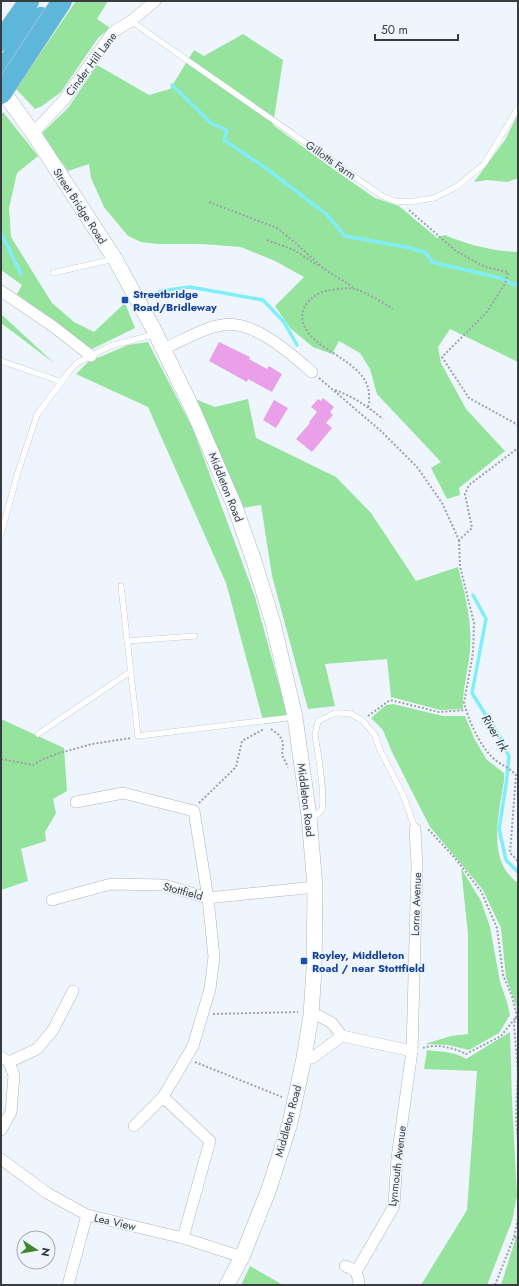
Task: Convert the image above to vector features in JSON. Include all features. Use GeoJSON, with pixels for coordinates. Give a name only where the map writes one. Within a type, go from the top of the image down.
{"type":"FeatureCollection","features":[{"type":"Feature","properties":{"kind":"highway"},"geometry":{"type":"LineString","coordinates":[[1,22],[17,1]]}},
{"type":"Feature","properties":{"kind":"highway"},"geometry":{"type":"LineString","coordinates":[[1,41],[29,1]]}},
{"type":"Feature","properties":{"kind":"highway"},"geometry":{"type":"LineString","coordinates":[[1,72],[53,1]]}},
{"type":"Feature","properties":{"kind":"highway"},"geometry":{"type":"LineString","coordinates":[[1,94],[62,1]]}},
{"type":"Feature","properties":{"kind":"main road","name":"Street Bridge Road"},"geometry":{"type":"LineString","coordinates":[[1,89],[33,132],[115,259],[154,331]]}},
{"type":"Feature","properties":{"kind":"main road","name":"Middleton Road"},"geometry":{"type":"LineString","coordinates":[[154,331],[208,441],[245,534],[273,623],[295,717],[309,816],[315,888],[314,970],[311,1013],[304,1058],[290,1123],[269,1189],[242,1257],[227,1285]]}},
{"type":"Feature","properties":{"kind":"street","name":"Cinder Hill Lane"},"geometry":{"type":"LineString","coordinates":[[33,132],[64,100],[113,32],[131,21],[155,1]]}},
{"type":"Feature","properties":{"kind":"street"},"geometry":{"type":"LineString","coordinates":[[1,291],[54,327],[91,356]]}},
{"type":"Feature","properties":{"kind":"street"},"geometry":{"type":"LineString","coordinates":[[163,349],[212,327],[232,324],[248,328],[272,340],[312,372]]}},
{"type":"Feature","properties":{"kind":"street"},"geometry":{"type":"LineString","coordinates":[[76,802],[123,793],[194,811],[208,898],[214,957],[210,989],[193,1046],[186,1059],[163,1097],[134,1126]]}},
{"type":"Feature","properties":{"kind":"street","name":"Lorne Avenue"},"geometry":{"type":"LineString","coordinates":[[412,1051],[418,866],[415,829]]}},
{"type":"Feature","properties":{"kind":"street","name":"Stottfield"},"geometry":{"type":"LineString","coordinates":[[52,900],[111,884],[164,884],[208,898],[315,888]]}},
{"type":"Feature","properties":{"kind":"street"},"geometry":{"type":"LineString","coordinates":[[1,1130],[11,1112],[14,1075],[5,1060],[37,1049],[53,1030],[73,990]]}},
{"type":"Feature","properties":{"kind":"street"},"geometry":{"type":"LineString","coordinates":[[311,1013],[332,1023],[342,1036],[412,1051]]}},
{"type":"Feature","properties":{"kind":"street"},"geometry":{"type":"LineString","coordinates":[[304,1058],[312,1058],[342,1036]]}},
{"type":"Feature","properties":{"kind":"street","name":"Lynmouth Avenue"},"geometry":{"type":"LineString","coordinates":[[356,1272],[394,1206],[397,1158],[412,1051]]}},
{"type":"Feature","properties":{"kind":"street"},"geometry":{"type":"LineString","coordinates":[[163,1097],[210,1141],[183,1238]]}},
{"type":"Feature","properties":{"kind":"street","name":"Lea View"},"geometry":{"type":"LineString","coordinates":[[1,1159],[47,1192],[87,1215],[183,1238],[242,1257]]}},
{"type":"Feature","properties":{"kind":"street"},"geometry":{"type":"LineString","coordinates":[[68,1285],[87,1215]]}},
{"type":"Feature","properties":{"kind":"street"},"geometry":{"type":"LineString","coordinates":[[345,1266],[352,1268],[356,1272],[359,1284]]}},
{"type":"Feature","properties":{"kind":"lane","name":"Gillotts Farm"},"geometry":{"type":"LineString","coordinates":[[131,21],[382,196],[395,201],[409,202],[434,198],[456,187],[484,164],[518,108]]}},
{"type":"Feature","properties":{"kind":"lane"},"geometry":{"type":"LineString","coordinates":[[53,273],[115,259]]}},
{"type":"Feature","properties":{"kind":"lane"},"geometry":{"type":"LineString","coordinates":[[1,534],[18,472],[37,415],[77,363],[110,346],[154,331]]}},
{"type":"Feature","properties":{"kind":"lane"},"geometry":{"type":"LineString","coordinates":[[1,361],[62,382]]}},
{"type":"Feature","properties":{"kind":"lane"},"geometry":{"type":"LineString","coordinates":[[121,586],[138,736],[295,717]]}},
{"type":"Feature","properties":{"kind":"lane"},"geometry":{"type":"LineString","coordinates":[[127,641],[195,636]]}},
{"type":"Feature","properties":{"kind":"lane"},"geometry":{"type":"LineString","coordinates":[[38,734],[130,672]]}},
{"type":"Feature","properties":{"kind":"lane"},"geometry":{"type":"LineString","coordinates":[[309,816],[317,815],[322,810],[321,779],[315,735],[318,721],[335,713],[350,714],[362,720],[375,735],[381,752],[404,797],[415,829]]}},
{"type":"Feature","properties":{"kind":"path"},"geometry":{"type":"LineString","coordinates":[[209,202],[277,228],[324,269]]}},
{"type":"Feature","properties":{"kind":"path"},"geometry":{"type":"LineString","coordinates":[[402,202],[409,210],[456,251],[485,267],[508,272],[506,284],[486,313],[442,357],[469,398],[518,425]]}},
{"type":"Feature","properties":{"kind":"path"},"geometry":{"type":"LineString","coordinates":[[266,240],[294,250],[354,288],[393,309]]}},
{"type":"Feature","properties":{"kind":"path"},"geometry":{"type":"LineString","coordinates":[[354,288],[323,292],[308,301],[302,310],[302,320],[305,328],[315,340],[347,361],[363,377],[369,392],[368,406]]}},
{"type":"Feature","properties":{"kind":"path"},"geometry":{"type":"LineString","coordinates":[[312,372],[381,431],[417,467],[442,503],[459,540],[460,566],[474,623],[473,653],[464,703],[481,744],[492,757],[517,776],[510,854],[518,861]]}},
{"type":"Feature","properties":{"kind":"path"},"geometry":{"type":"LineString","coordinates":[[332,389],[351,396],[368,406],[383,419]]}},
{"type":"Feature","properties":{"kind":"path"},"geometry":{"type":"LineString","coordinates":[[459,540],[472,528],[465,494],[469,485],[518,448]]}},
{"type":"Feature","properties":{"kind":"path"},"geometry":{"type":"LineString","coordinates":[[362,720],[390,700],[439,712],[466,710]]}},
{"type":"Feature","properties":{"kind":"path"},"geometry":{"type":"LineString","coordinates":[[194,811],[200,801],[236,767],[242,741],[265,729],[270,728],[279,735],[283,744],[282,754],[291,773],[303,772]]}},
{"type":"Feature","properties":{"kind":"path"},"geometry":{"type":"LineString","coordinates":[[1,759],[33,765],[43,759],[92,744],[126,740],[138,736]]}},
{"type":"Feature","properties":{"kind":"path"},"geometry":{"type":"LineString","coordinates":[[415,829],[429,830],[454,857],[481,891],[497,928],[503,975],[512,996],[517,1015],[514,1025],[518,1071],[516,1116],[518,1144]]}},
{"type":"Feature","properties":{"kind":"path"},"geometry":{"type":"LineString","coordinates":[[203,1014],[311,1013]]}},
{"type":"Feature","properties":{"kind":"path"},"geometry":{"type":"LineString","coordinates":[[412,1051],[430,1046],[457,1049],[466,1054],[501,1036],[517,1015]]}},
{"type":"Feature","properties":{"kind":"path"},"geometry":{"type":"LineString","coordinates":[[186,1059],[294,1102]]}},
{"type":"Feature","properties":{"kind":"path"},"geometry":{"type":"LineString","coordinates":[[495,1285],[514,1237],[518,1219]]}},
{"type":"Feature","properties":{"kind":"path"},"geometry":{"type":"LineString","coordinates":[[514,1237],[518,1238]]}},
{"type":"Feature","properties":{"kind":"green space"},"geometry":{"type":"Polygon","coordinates":[[[76,1],[108,1],[97,19],[110,28],[98,38],[61,92],[42,106],[35,109],[16,89],[76,1]]]}},
{"type":"Feature","properties":{"kind":"green space"},"geometry":{"type":"Polygon","coordinates":[[[243,34],[283,60],[273,125],[375,198],[399,206],[437,238],[445,235],[481,247],[518,252],[518,362],[450,329],[438,347],[441,363],[466,409],[505,451],[459,488],[460,495],[447,499],[431,468],[441,462],[377,394],[370,369],[360,353],[339,341],[332,354],[313,347],[291,329],[275,306],[304,277],[275,261],[241,247],[202,244],[158,244],[141,242],[128,236],[104,207],[91,178],[89,164],[68,171],[41,134],[68,108],[97,65],[149,95],[170,89],[194,50],[204,56],[243,34]]]}},
{"type":"Feature","properties":{"kind":"green space"},"geometry":{"type":"Polygon","coordinates":[[[3,112],[38,156],[17,173],[9,208],[11,237],[52,303],[74,322],[94,332],[125,303],[135,328],[92,349],[17,294],[22,285],[1,270],[1,115],[3,112]]]}},
{"type":"Feature","properties":{"kind":"green space"},"geometry":{"type":"Polygon","coordinates":[[[518,114],[518,178],[507,182],[487,180],[474,182],[505,140],[518,114]]]}},
{"type":"Feature","properties":{"kind":"green space"},"geometry":{"type":"Polygon","coordinates":[[[1,314],[54,363],[1,323],[1,314]]]}},
{"type":"Feature","properties":{"kind":"green space"},"geometry":{"type":"Polygon","coordinates":[[[148,342],[193,429],[255,597],[289,721],[264,724],[226,583],[148,407],[76,374],[88,362],[128,345],[148,342]]]}},
{"type":"Feature","properties":{"kind":"green space"},"geometry":{"type":"Polygon","coordinates":[[[190,397],[215,407],[248,399],[256,438],[336,477],[371,513],[416,581],[458,567],[470,627],[469,656],[463,709],[440,710],[391,697],[387,659],[325,664],[335,706],[308,709],[272,576],[261,505],[242,508],[190,397]]]}},
{"type":"Feature","properties":{"kind":"green space"},"geometry":{"type":"Polygon","coordinates":[[[393,704],[443,716],[465,716],[475,740],[487,760],[504,773],[497,836],[498,849],[502,862],[508,874],[518,883],[517,1008],[506,977],[501,928],[483,890],[430,827],[392,752],[383,730],[371,718],[386,705],[393,704]]]}},
{"type":"Feature","properties":{"kind":"green space"},"geometry":{"type":"Polygon","coordinates":[[[1,719],[64,748],[67,791],[53,799],[56,813],[45,832],[46,841],[21,849],[28,881],[1,890],[1,719]]]}},
{"type":"Feature","properties":{"kind":"green space"},"geometry":{"type":"Polygon","coordinates":[[[461,868],[481,901],[490,927],[500,982],[510,1015],[499,1033],[469,1050],[448,1045],[425,1044],[451,1036],[468,1034],[468,934],[461,868]]]}},
{"type":"Feature","properties":{"kind":"green space"},"geometry":{"type":"Polygon","coordinates":[[[510,1032],[517,1196],[512,1221],[487,1285],[421,1285],[467,1210],[477,1071],[424,1069],[427,1050],[457,1054],[466,1059],[510,1032]]]}},
{"type":"Feature","properties":{"kind":"green space"},"geometry":{"type":"Polygon","coordinates":[[[518,1231],[518,1285],[501,1285],[518,1231]]]}},
{"type":"Feature","properties":{"kind":"green space"},"geometry":{"type":"Polygon","coordinates":[[[250,1266],[283,1285],[241,1285],[250,1266]]]}},
{"type":"Feature","properties":{"kind":"building"},"geometry":{"type":"Polygon","coordinates":[[[219,342],[250,357],[249,359],[267,369],[269,366],[282,374],[272,392],[248,379],[247,382],[209,361],[219,342]]]}},
{"type":"Feature","properties":{"kind":"building"},"geometry":{"type":"Polygon","coordinates":[[[323,398],[334,407],[330,412],[333,415],[326,423],[332,428],[312,452],[296,439],[310,423],[309,422],[317,412],[311,407],[318,399],[321,401],[323,398]]]}},
{"type":"Feature","properties":{"kind":"building"},"geometry":{"type":"Polygon","coordinates":[[[274,400],[288,408],[276,428],[263,420],[274,400]]]}},
{"type":"Feature","properties":{"kind":"waterway"},"geometry":{"type":"LineString","coordinates":[[172,85],[211,123],[227,130],[224,140],[267,169],[326,214],[345,236],[411,248],[426,253],[432,262],[500,278],[515,285],[518,284]]}},
{"type":"Feature","properties":{"kind":"waterway","name":"River Irk"},"geometry":{"type":"LineString","coordinates":[[1,233],[21,274]]}},
{"type":"Feature","properties":{"kind":"waterway","name":"River Irk"},"geometry":{"type":"LineString","coordinates":[[146,298],[161,291],[190,287],[263,300],[284,322],[297,345]]}},
{"type":"Feature","properties":{"kind":"waterway","name":"River Irk"},"geometry":{"type":"LineString","coordinates":[[473,595],[486,619],[472,693],[502,741],[509,757],[499,829],[506,860],[518,872]]}},
{"type":"Feature","properties":{"kind":"place","name":"Streetbridge Road/Bridleway"},"geometry":{"type":"Point","coordinates":[125,300]}},
{"type":"Feature","properties":{"kind":"place","name":"Royley, Middleton Road / near Stottfield"},"geometry":{"type":"Point","coordinates":[304,961]}}]}
